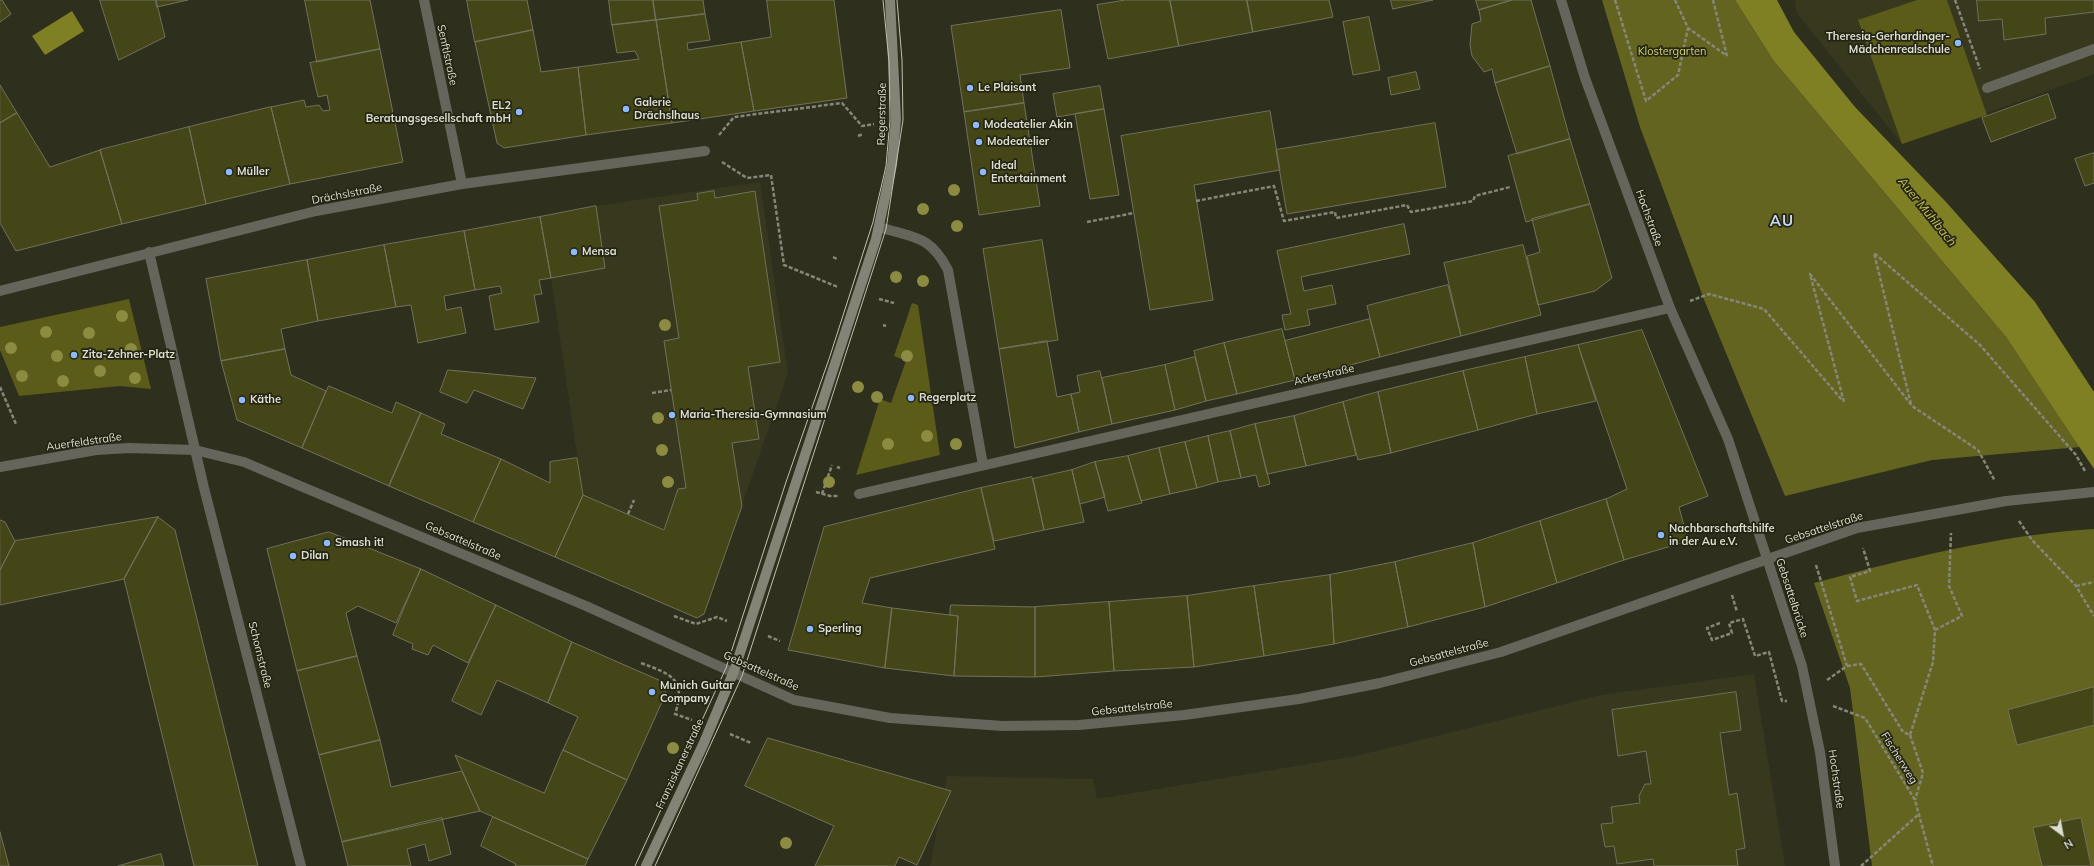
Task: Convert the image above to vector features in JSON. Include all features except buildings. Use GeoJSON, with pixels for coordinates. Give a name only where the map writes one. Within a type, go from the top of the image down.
{"type":"FeatureCollection","features":[{"type":"Feature","properties":{"kind":"main road","name":"Regerstraße"},"geometry":{"type":"LineString","coordinates":[[879,227],[892,165],[896,119],[893,0]]}},
{"type":"Feature","properties":{"kind":"main road"},"geometry":{"type":"LineString","coordinates":[[734,672],[879,227]]}},
{"type":"Feature","properties":{"kind":"main road","name":"Franziskanerstraße"},"geometry":{"type":"LineString","coordinates":[[646,866],[703,745],[734,672]]}},
{"type":"Feature","properties":{"kind":"street","name":"Senftlstraße"},"geometry":{"type":"LineString","coordinates":[[424,0],[462,184]]}},
{"type":"Feature","properties":{"kind":"street","name":"Hochstraße"},"geometry":{"type":"LineString","coordinates":[[1561,0],[1584,78],[1670,308],[1728,439]]}},
{"type":"Feature","properties":{"kind":"street"},"geometry":{"type":"LineString","coordinates":[[1988,88],[2094,49]]}},
{"type":"Feature","properties":{"kind":"street","name":"Drächslstraße"},"geometry":{"type":"LineString","coordinates":[[0,291],[149,252],[316,211],[462,184],[705,151]]}},
{"type":"Feature","properties":{"kind":"street"},"geometry":{"type":"LineString","coordinates":[[859,494],[983,465],[948,270],[941,257],[929,244],[879,227]]}},
{"type":"Feature","properties":{"kind":"street"},"geometry":{"type":"LineString","coordinates":[[149,252],[195,450]]}},
{"type":"Feature","properties":{"kind":"street","name":"Ackerstraße"},"geometry":{"type":"LineString","coordinates":[[983,465],[1670,308]]}},
{"type":"Feature","properties":{"kind":"street","name":"Gebsattelbrücke"},"geometry":{"type":"LineString","coordinates":[[1728,439],[1802,666],[1808,696]]}},
{"type":"Feature","properties":{"kind":"street","name":"Auerfeldstraße"},"geometry":{"type":"LineString","coordinates":[[0,467],[96,450],[129,448],[195,450]]}},
{"type":"Feature","properties":{"kind":"street","name":"Gebsattelstraße"},"geometry":{"type":"LineString","coordinates":[[195,450],[250,465],[586,606],[794,700],[890,718],[1003,726],[1079,725],[1184,715],[1299,699],[1380,683],[1501,652],[1810,546],[1857,528],[2006,501],[2094,492]]}},
{"type":"Feature","properties":{"kind":"street","name":"Schornstraße"},"geometry":{"type":"LineString","coordinates":[[195,450],[301,866]]}},
{"type":"Feature","properties":{"kind":"street","name":"Hochstraße"},"geometry":{"type":"LineString","coordinates":[[1808,696],[1820,752],[1835,866]]}},
{"type":"Feature","properties":{"kind":"path"},"geometry":{"type":"LineString","coordinates":[[1615,0],[1646,101],[1678,75],[1688,28]]}},
{"type":"Feature","properties":{"kind":"path"},"geometry":{"type":"LineString","coordinates":[[1674,0],[1688,28],[1727,56],[1713,0]]}},
{"type":"Feature","properties":{"kind":"path"},"geometry":{"type":"LineString","coordinates":[[1955,0],[1988,88]]}},
{"type":"Feature","properties":{"kind":"path"},"geometry":{"type":"LineString","coordinates":[[829,284],[784,265],[771,175],[747,178],[705,151],[734,117],[842,103],[862,126],[896,119]]}},
{"type":"Feature","properties":{"kind":"path"},"geometry":{"type":"LineString","coordinates":[[858,136],[863,134]]}},
{"type":"Feature","properties":{"kind":"path"},"geometry":{"type":"LineString","coordinates":[[1196,201],[1274,186],[1284,221],[1335,212],[1336,218],[1407,205],[1411,212],[1473,201],[1475,196],[1510,187]]}},
{"type":"Feature","properties":{"kind":"path"},"geometry":{"type":"LineString","coordinates":[[1087,222],[1134,213]]}},
{"type":"Feature","properties":{"kind":"path"},"geometry":{"type":"LineString","coordinates":[[1912,406],[1874,254],[1980,345],[2076,455],[2087,474]]}},
{"type":"Feature","properties":{"kind":"path"},"geometry":{"type":"LineString","coordinates":[[833,257],[837,259]]}},
{"type":"Feature","properties":{"kind":"path"},"geometry":{"type":"LineString","coordinates":[[1709,294],[1764,309],[1844,402],[1810,274],[1912,406],[1978,450],[2006,501],[2032,540],[2076,586],[2094,616]]}},
{"type":"Feature","properties":{"kind":"path"},"geometry":{"type":"LineString","coordinates":[[0,387],[16,424]]}},
{"type":"Feature","properties":{"kind":"path"},"geometry":{"type":"LineString","coordinates":[[652,394],[671,390]]}},
{"type":"Feature","properties":{"kind":"path"},"geometry":{"type":"LineString","coordinates":[[822,494],[832,465]]}},
{"type":"Feature","properties":{"kind":"path"},"geometry":{"type":"LineString","coordinates":[[794,485],[830,496],[859,494]]}},
{"type":"Feature","properties":{"kind":"path"},"geometry":{"type":"LineString","coordinates":[[628,514],[634,500]]}},
{"type":"Feature","properties":{"kind":"path"},"geometry":{"type":"LineString","coordinates":[[1810,546],[1846,666]]}},
{"type":"Feature","properties":{"kind":"path"},"geometry":{"type":"LineString","coordinates":[[1935,630],[1962,616],[1949,586],[1950,558]]}},
{"type":"Feature","properties":{"kind":"path"},"geometry":{"type":"LineString","coordinates":[[1867,564],[1870,571],[1850,577],[1857,601],[1917,585],[1935,630],[1933,662],[1910,735],[1923,773],[1915,800]]}},
{"type":"Feature","properties":{"kind":"path"},"geometry":{"type":"LineString","coordinates":[[2076,586],[2094,582]]}},
{"type":"Feature","properties":{"kind":"path"},"geometry":{"type":"LineString","coordinates":[[1720,624],[1708,628],[1712,640],[1732,633],[1729,623],[1743,619],[1755,656],[1769,652],[1782,701],[1808,696]]}},
{"type":"Feature","properties":{"kind":"path"},"geometry":{"type":"LineString","coordinates":[[641,663],[668,674],[675,679],[680,698],[675,714]]}},
{"type":"Feature","properties":{"kind":"path"},"geometry":{"type":"LineString","coordinates":[[1838,670],[1846,666],[1861,664],[1903,732],[1910,735]]}},
{"type":"Feature","properties":{"kind":"path","name":"Fischerweg"},"geometry":{"type":"LineString","coordinates":[[1808,696],[1865,718],[1915,800],[1933,866]]}},
{"type":"Feature","properties":{"kind":"path"},"geometry":{"type":"LineString","coordinates":[[1861,866],[1919,814]]}},
{"type":"Feature","properties":{"kind":"shaded area","name":"Theresia-Gerhardinger- Mädchenrealschule"},"geometry":{"type":"Polygon","coordinates":[[[1795,0],[2094,0],[2094,74],[1902,144],[1796,12],[1795,0]]]}},
{"type":"Feature","properties":{"kind":"shaded area"},"geometry":{"type":"Polygon","coordinates":[[[1917,0],[1947,0],[1987,115],[1902,144],[1858,20],[1917,0]]]}},
{"type":"Feature","properties":{"kind":"shaded area","name":"Maria-Theresia-Gymnasium"},"geometry":{"type":"Polygon","coordinates":[[[760,182],[788,373],[704,614],[697,618],[555,557],[583,495],[551,278],[540,217],[602,205],[760,182]]]}},
{"type":"Feature","properties":{"kind":"shaded area"},"geometry":{"type":"Polygon","coordinates":[[[129,299],[151,389],[120,386],[19,396],[0,350],[0,327],[129,299]]]}},
{"type":"Feature","properties":{"kind":"shaded area"},"geometry":{"type":"Polygon","coordinates":[[[912,303],[918,305],[940,455],[856,475],[880,399],[891,403],[906,361],[894,356],[912,303]]]}},
{"type":"Feature","properties":{"kind":"shaded area"},"geometry":{"type":"Polygon","coordinates":[[[1754,674],[1785,866],[930,866],[947,776],[1093,779],[1097,799],[1356,756],[1601,695],[1754,674]]]}},
{"type":"Feature","properties":{"kind":"green space","name":"Klostergarten"},"geometry":{"type":"Polygon","coordinates":[[[1602,0],[1735,0],[1773,60],[2006,337],[2080,447],[1932,460],[1785,496],[1705,302],[1640,127],[1602,0]]]}},
{"type":"Feature","properties":{"kind":"green space"},"geometry":{"type":"Polygon","coordinates":[[[2094,529],[2094,866],[1872,866],[1850,688],[1814,583],[1883,565],[1987,542],[2058,532],[2094,529]]]}},
{"type":"Feature","properties":{"kind":"water","name":"Auer Mühlbach"},"geometry":{"type":"Polygon","coordinates":[[[1735,0],[1777,0],[1794,32],[1855,107],[1946,202],[2035,302],[2094,392],[2094,469],[2006,337],[1773,60],[1735,0]]]}},
{"type":"Feature","properties":{"kind":"water"},"geometry":{"type":"Polygon","coordinates":[[[72,11],[84,31],[45,55],[32,36],[72,11]]]}},
{"type":"Feature","properties":{"kind":"tram line"},"geometry":{"type":"LineString","coordinates":[[635,866],[726,668],[786,482],[830,356],[873,222],[886,166],[890,120],[889,61],[883,0]]}},
{"type":"Feature","properties":{"kind":"tram line"},"geometry":{"type":"LineString","coordinates":[[655,866],[742,676],[886,229],[903,120],[902,60],[897,0]]}},
{"type":"Feature","properties":{"kind":"place","name":"Theresia-Gerhardinger- Mädchenrealschule"},"geometry":{"type":"Point","coordinates":[1958,43]}},
{"type":"Feature","properties":{"kind":"place","name":"Le Plaisant"},"geometry":{"type":"Point","coordinates":[970,88]}},
{"type":"Feature","properties":{"kind":"place","name":"Galerie Drächslhaus"},"geometry":{"type":"Point","coordinates":[626,109]}},
{"type":"Feature","properties":{"kind":"place","name":"EL2 Beratungsgesellschaft mbH"},"geometry":{"type":"Point","coordinates":[519,112]}},
{"type":"Feature","properties":{"kind":"place","name":"Modeatelier Akin"},"geometry":{"type":"Point","coordinates":[976,125]}},
{"type":"Feature","properties":{"kind":"place","name":"Modeatelier"},"geometry":{"type":"Point","coordinates":[979,142]}},
{"type":"Feature","properties":{"kind":"place","name":"Müller"},"geometry":{"type":"Point","coordinates":[229,172]}},
{"type":"Feature","properties":{"kind":"place","name":"Ideal Entertainment"},"geometry":{"type":"Point","coordinates":[983,172]}},
{"type":"Feature","properties":{"kind":"place","name":"Mensa"},"geometry":{"type":"Point","coordinates":[574,252]}},
{"type":"Feature","properties":{"kind":"place","name":"Zita-Zehner-Platz"},"geometry":{"type":"Point","coordinates":[74,355]}},
{"type":"Feature","properties":{"kind":"place","name":"Regerplatz"},"geometry":{"type":"Point","coordinates":[911,398]}},
{"type":"Feature","properties":{"kind":"place","name":"Käthe"},"geometry":{"type":"Point","coordinates":[242,400]}},
{"type":"Feature","properties":{"kind":"place","name":"Maria-Theresia-Gymnasium"},"geometry":{"type":"Point","coordinates":[672,415]}},
{"type":"Feature","properties":{"kind":"place","name":"Nachbarschaftshilfe in der Au e.V."},"geometry":{"type":"Point","coordinates":[1661,535]}},
{"type":"Feature","properties":{"kind":"place","name":"Smash it!"},"geometry":{"type":"Point","coordinates":[327,543]}},
{"type":"Feature","properties":{"kind":"place","name":"Dilan"},"geometry":{"type":"Point","coordinates":[293,556]}},
{"type":"Feature","properties":{"kind":"place","name":"Sperling"},"geometry":{"type":"Point","coordinates":[810,629]}},
{"type":"Feature","properties":{"kind":"place","name":"Munich Guitar Company"},"geometry":{"type":"Point","coordinates":[652,692]}},
{"type":"Feature","properties":{"kind":"district","name":"AU"},"geometry":{"type":"Point","coordinates":[1782,221]}}]}
